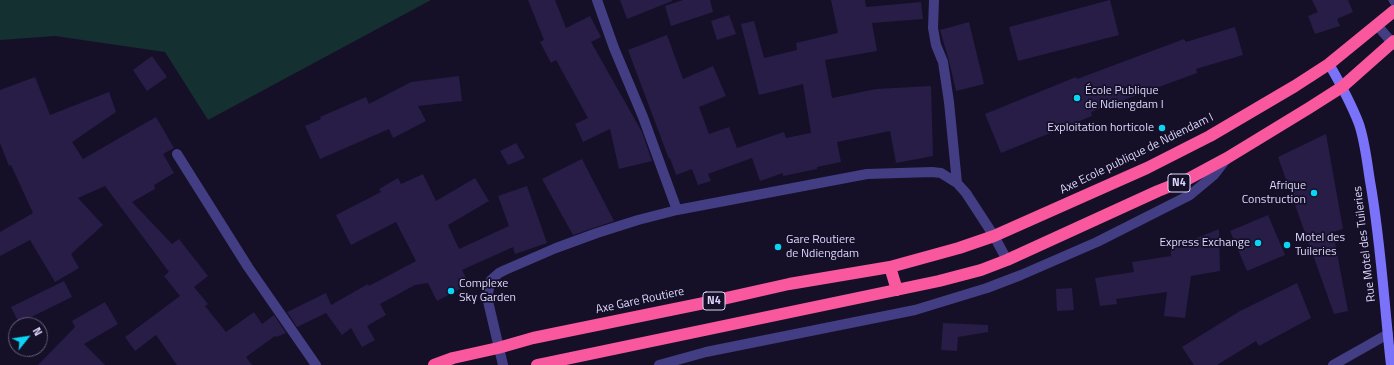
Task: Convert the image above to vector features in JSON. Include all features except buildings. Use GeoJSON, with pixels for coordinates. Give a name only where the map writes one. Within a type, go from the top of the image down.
{"type":"FeatureCollection","features":[{"type":"Feature","properties":{"kind":"highway","name":"Axe Ecole publique de Ndiendam I"},"geometry":{"type":"LineString","coordinates":[[994,236],[1147,168],[1210,136],[1295,86],[1329,64],[1394,11]]}},
{"type":"Feature","properties":{"kind":"highway"},"geometry":{"type":"LineString","coordinates":[[1342,87],[1393,43]]}},
{"type":"Feature","properties":{"kind":"highway","name":"N4"},"geometry":{"type":"LineString","coordinates":[[538,365],[939,281],[981,270],[1188,179],[1227,158],[1342,87]]}},
{"type":"Feature","properties":{"kind":"highway","name":"Axe Gare Routiere"},"geometry":{"type":"LineString","coordinates":[[434,365],[453,358],[498,348],[533,338],[789,284],[890,267],[959,248],[994,236]]}},
{"type":"Feature","properties":{"kind":"highway"},"geometry":{"type":"LineString","coordinates":[[890,267],[897,290]]}},
{"type":"Feature","properties":{"kind":"street"},"geometry":{"type":"LineString","coordinates":[[597,0],[614,48],[643,117],[677,210]]}},
{"type":"Feature","properties":{"kind":"street"},"geometry":{"type":"LineString","coordinates":[[934,0],[933,28],[936,45],[943,62],[949,102],[957,183]]}},
{"type":"Feature","properties":{"kind":"street"},"geometry":{"type":"LineString","coordinates":[[1377,25],[1393,43]]}},
{"type":"Feature","properties":{"kind":"street","name":"Rue Motel des Tuileries"},"geometry":{"type":"LineString","coordinates":[[1329,64],[1342,87],[1358,124],[1365,148],[1377,223],[1391,365]]}},
{"type":"Feature","properties":{"kind":"street"},"geometry":{"type":"LineString","coordinates":[[177,154],[248,267],[316,365]]}},
{"type":"Feature","properties":{"kind":"street"},"geometry":{"type":"LineString","coordinates":[[659,365],[706,352],[915,310],[994,286],[1097,242],[1190,195],[1214,175],[1227,158]]}},
{"type":"Feature","properties":{"kind":"street"},"geometry":{"type":"LineString","coordinates":[[503,365],[487,297],[491,280],[499,273],[556,248],[638,220],[677,210],[867,174],[940,173],[957,183],[966,193],[994,236],[1006,260]]}},
{"type":"Feature","properties":{"kind":"street"},"geometry":{"type":"LineString","coordinates":[[1333,365],[1388,334]]}},
{"type":"Feature","properties":{"kind":"green space"},"geometry":{"type":"Polygon","coordinates":[[[0,0],[431,0],[208,120],[165,52],[55,36],[0,40],[0,0]]]}},
{"type":"Feature","properties":{"kind":"place","name":"École Publique de Ndiengdam I"},"geometry":{"type":"Point","coordinates":[1077,98]}},
{"type":"Feature","properties":{"kind":"place","name":"Exploitation horticole"},"geometry":{"type":"Point","coordinates":[1162,128]}},
{"type":"Feature","properties":{"kind":"place","name":"Afrique Construction"},"geometry":{"type":"Point","coordinates":[1314,193]}},
{"type":"Feature","properties":{"kind":"place","name":"Express Exchange"},"geometry":{"type":"Point","coordinates":[1258,243]}},
{"type":"Feature","properties":{"kind":"place","name":"Motel des Tuileries"},"geometry":{"type":"Point","coordinates":[1287,245]}},
{"type":"Feature","properties":{"kind":"place","name":"Gare Routiere de Ndiengdam"},"geometry":{"type":"Point","coordinates":[778,247]}},
{"type":"Feature","properties":{"kind":"place","name":"Complexe Sky Garden"},"geometry":{"type":"Point","coordinates":[451,291]}}]}
